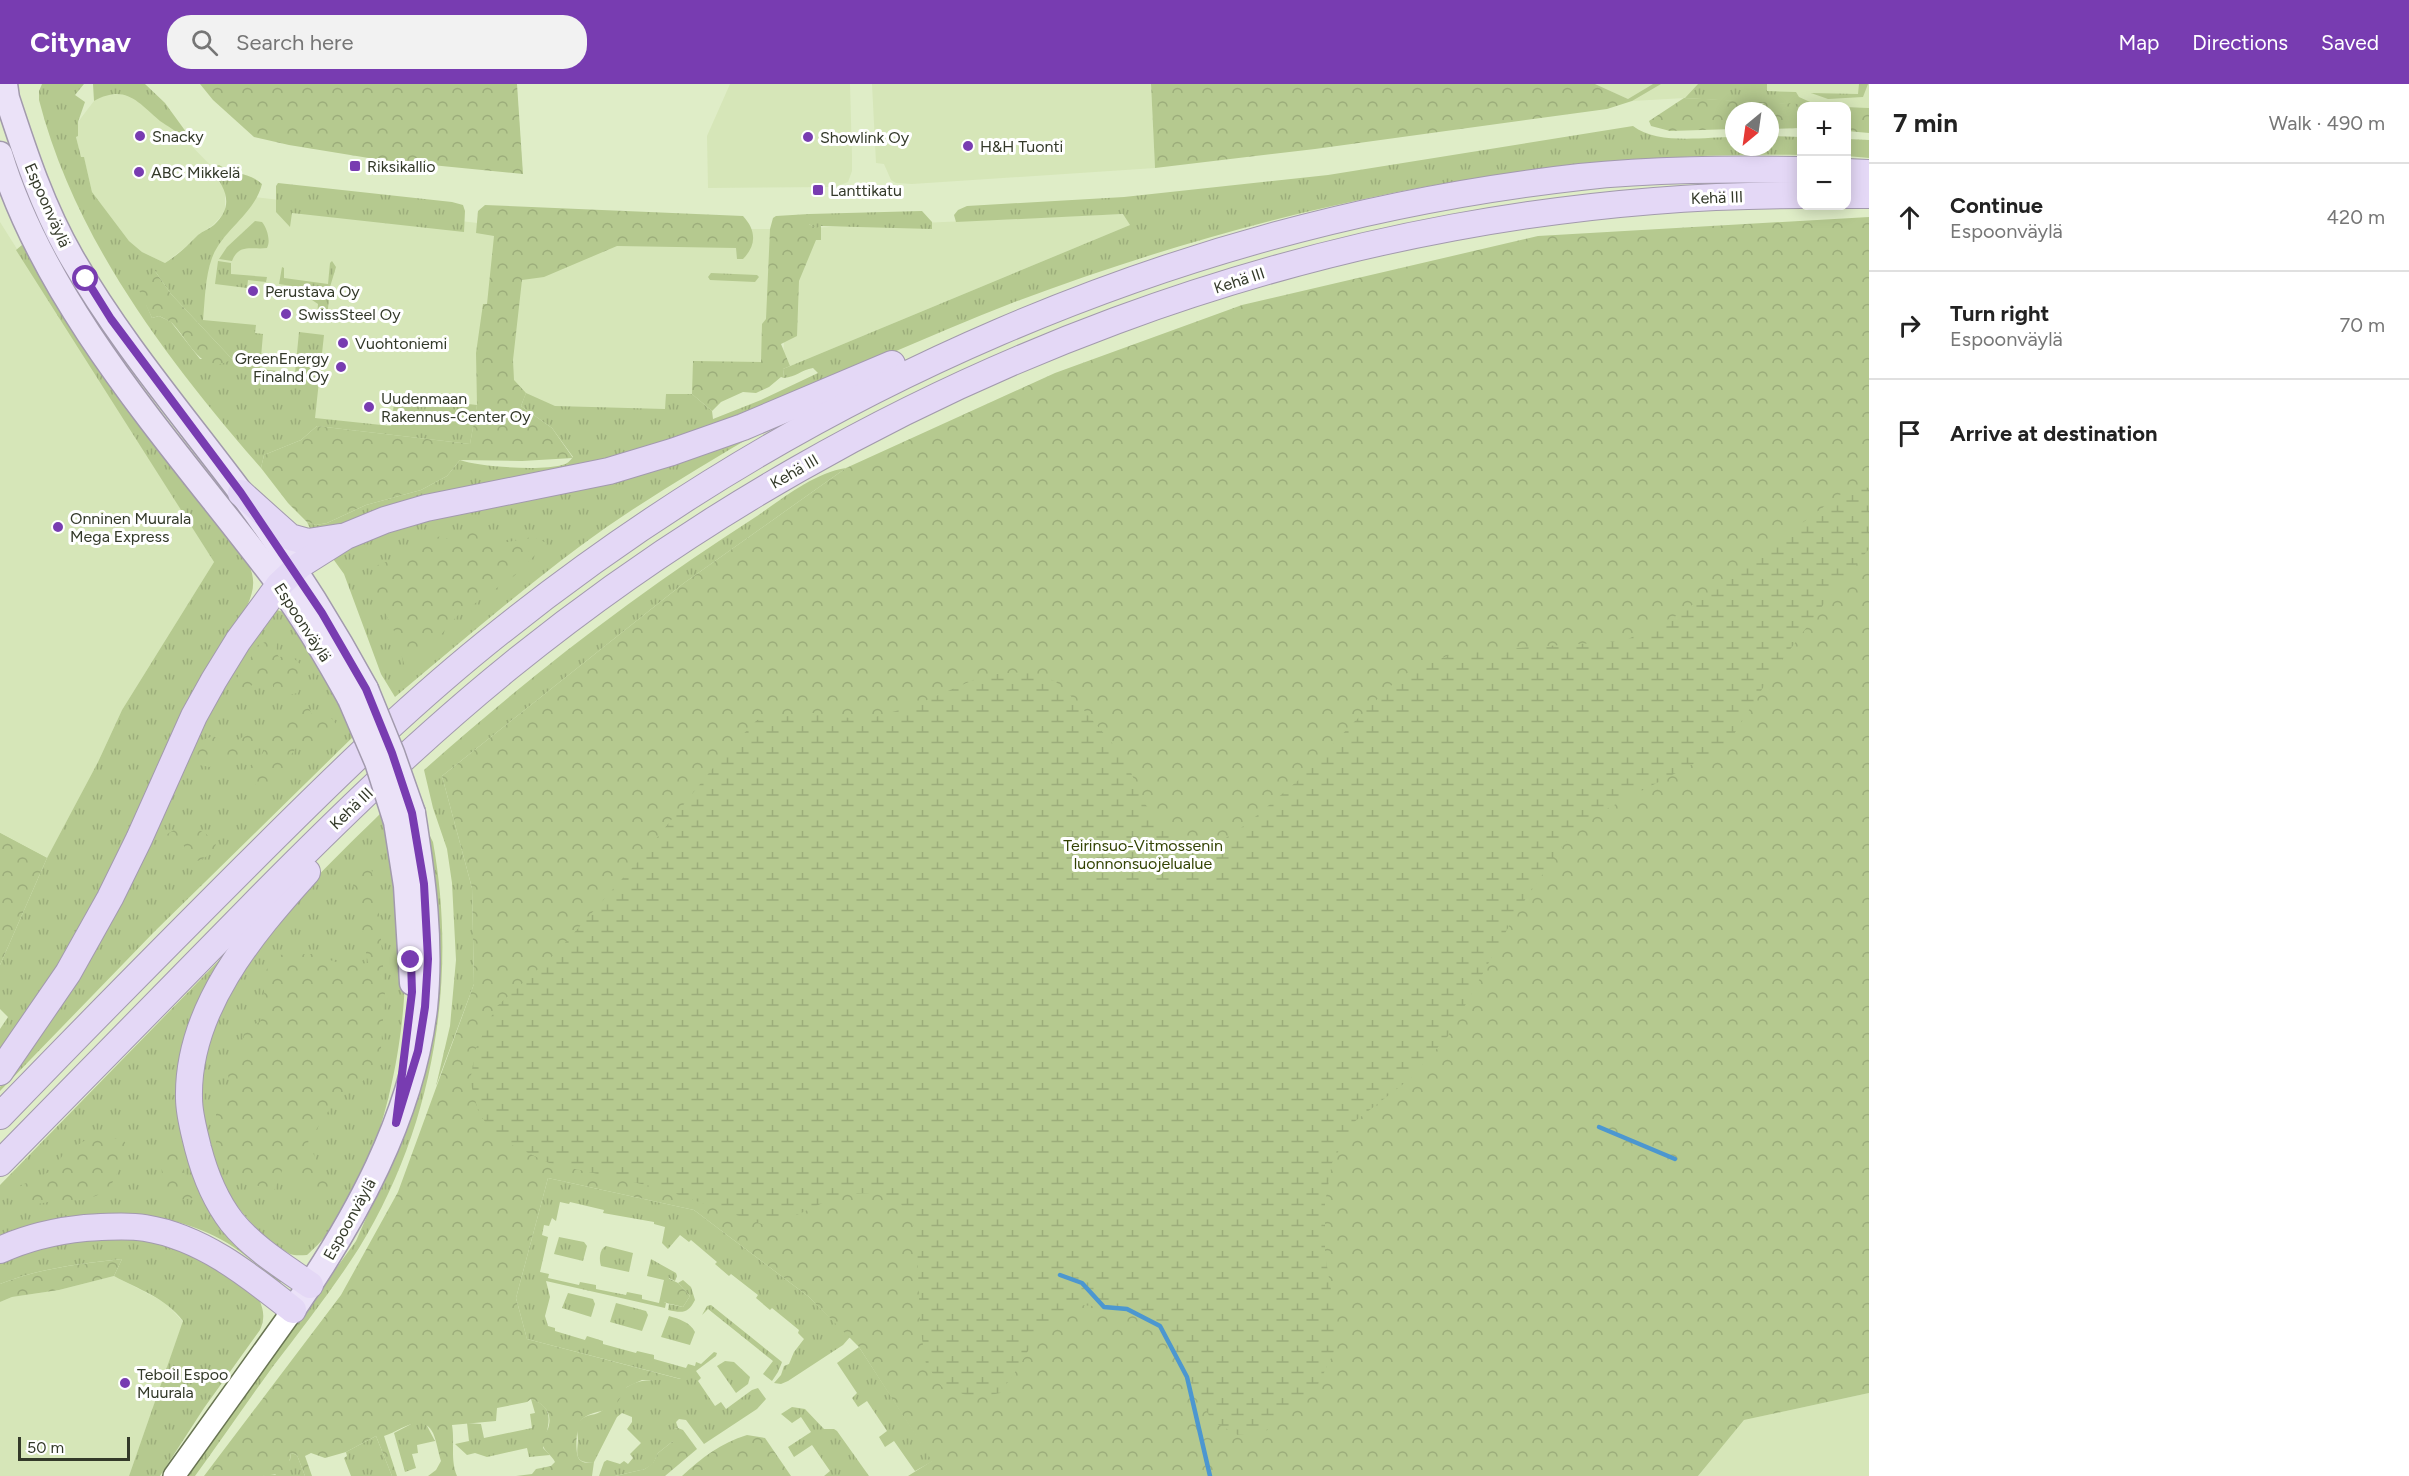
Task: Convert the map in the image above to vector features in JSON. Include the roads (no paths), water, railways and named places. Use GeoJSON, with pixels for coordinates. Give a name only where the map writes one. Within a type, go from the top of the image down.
{"type":"FeatureCollection","features":[{"type":"Feature","properties":{"kind":"highway","name":"Kehä III"},"geometry":{"type":"LineString","coordinates":[[0,1116],[362,751],[430,690],[534,605],[642,527],[729,470],[820,419],[929,363],[1047,311],[1148,275],[1263,239],[1374,211],[1478,192],[1581,177],[1701,169],[1797,170]]}},
{"type":"Feature","properties":{"kind":"highway"},"geometry":{"type":"LineString","coordinates":[[1851,172],[1869,173]]}},
{"type":"Feature","properties":{"kind":"highway","name":"Kehä III"},"geometry":{"type":"LineString","coordinates":[[0,1163],[296,861],[388,772],[505,670],[562,625],[658,556],[827,451],[940,394],[1050,346],[1157,306],[1271,270],[1393,240],[1585,206],[1662,199],[1797,195]]}},
{"type":"Feature","properties":{"kind":"highway"},"geometry":{"type":"LineString","coordinates":[[1851,195],[1869,195]]}},
{"type":"Feature","properties":{"kind":"highway"},"geometry":{"type":"LineString","coordinates":[[0,1072],[68,973],[139,839],[194,716],[238,641],[286,578],[346,536],[385,520],[426,508],[609,471],[672,452],[743,428],[934,345],[989,336]]}},
{"type":"Feature","properties":{"kind":"highway"},"geometry":{"type":"LineString","coordinates":[[241,493],[290,537],[308,542],[346,536]]}},
{"type":"Feature","properties":{"kind":"highway"},"geometry":{"type":"LineString","coordinates":[[310,1285],[255,1246],[220,1206],[208,1182],[192,1126],[189,1099],[190,1074],[204,1018],[229,971],[269,918],[337,840],[388,772]]}},
{"type":"Feature","properties":{"kind":"highway"},"geometry":{"type":"LineString","coordinates":[[0,1250],[38,1236],[65,1230],[145,1228],[177,1236],[218,1256],[293,1310]]}},
{"type":"Feature","properties":{"kind":"main road","name":"Espoonväylä"},"geometry":{"type":"LineString","coordinates":[[4,84],[38,189],[73,260],[111,319],[241,493],[286,578]]}},
{"type":"Feature","properties":{"kind":"main road","name":"Espoonväylä"},"geometry":{"type":"LineString","coordinates":[[0,154],[28,228],[77,315],[118,374],[346,652],[358,694],[392,753],[404,817],[424,884],[428,959],[425,1007],[418,1051],[396,1123],[371,1180],[355,1212],[293,1310]]}},
{"type":"Feature","properties":{"kind":"main road"},"geometry":{"type":"LineString","coordinates":[[174,1476],[293,1310]]}},
{"type":"Feature","properties":{"kind":"waterway"},"geometry":{"type":"LineString","coordinates":[[1599,1127],[1675,1159]]}},
{"type":"Feature","properties":{"kind":"waterway"},"geometry":{"type":"LineString","coordinates":[[1060,1275],[1082,1283],[1104,1307],[1127,1309],[1160,1326],[1187,1377],[1210,1476]]}},
{"type":"Feature","properties":{"kind":"place","name":"Snacky"},"geometry":{"type":"Point","coordinates":[140,136]}},
{"type":"Feature","properties":{"kind":"place","name":"Showlink Oy"},"geometry":{"type":"Point","coordinates":[808,137]}},
{"type":"Feature","properties":{"kind":"place","name":"H&H Tuonti"},"geometry":{"type":"Point","coordinates":[968,146]}},
{"type":"Feature","properties":{"kind":"place","name":"Riksikallio"},"geometry":{"type":"Point","coordinates":[355,166]}},
{"type":"Feature","properties":{"kind":"place","name":"ABC Mikkelä"},"geometry":{"type":"Point","coordinates":[139,172]}},
{"type":"Feature","properties":{"kind":"place","name":"Lanttikatu"},"geometry":{"type":"Point","coordinates":[818,190]}},
{"type":"Feature","properties":{"kind":"place","name":"Perustava Oy"},"geometry":{"type":"Point","coordinates":[253,291]}},
{"type":"Feature","properties":{"kind":"place","name":"SwissSteel Oy"},"geometry":{"type":"Point","coordinates":[286,314]}},
{"type":"Feature","properties":{"kind":"place","name":"Vuohtoniemi"},"geometry":{"type":"Point","coordinates":[343,343]}},
{"type":"Feature","properties":{"kind":"place","name":"GreenEnergy Finalnd Oy"},"geometry":{"type":"Point","coordinates":[341,367]}},
{"type":"Feature","properties":{"kind":"place","name":"Uudenmaan Rakennus-Center Oy"},"geometry":{"type":"Point","coordinates":[369,407]}},
{"type":"Feature","properties":{"kind":"place","name":"Onninen Muurala Mega Express"},"geometry":{"type":"Point","coordinates":[58,527]}},
{"type":"Feature","properties":{"kind":"place","name":"Teboil Espoo Muurala"},"geometry":{"type":"Point","coordinates":[125,1383]}},
{"type":"Feature","properties":{"kind":"park label","name":"Teirinsuo-Vitmossenin luonnonsuojelualue"},"geometry":{"type":"Point","coordinates":[1143,854]}}]}
